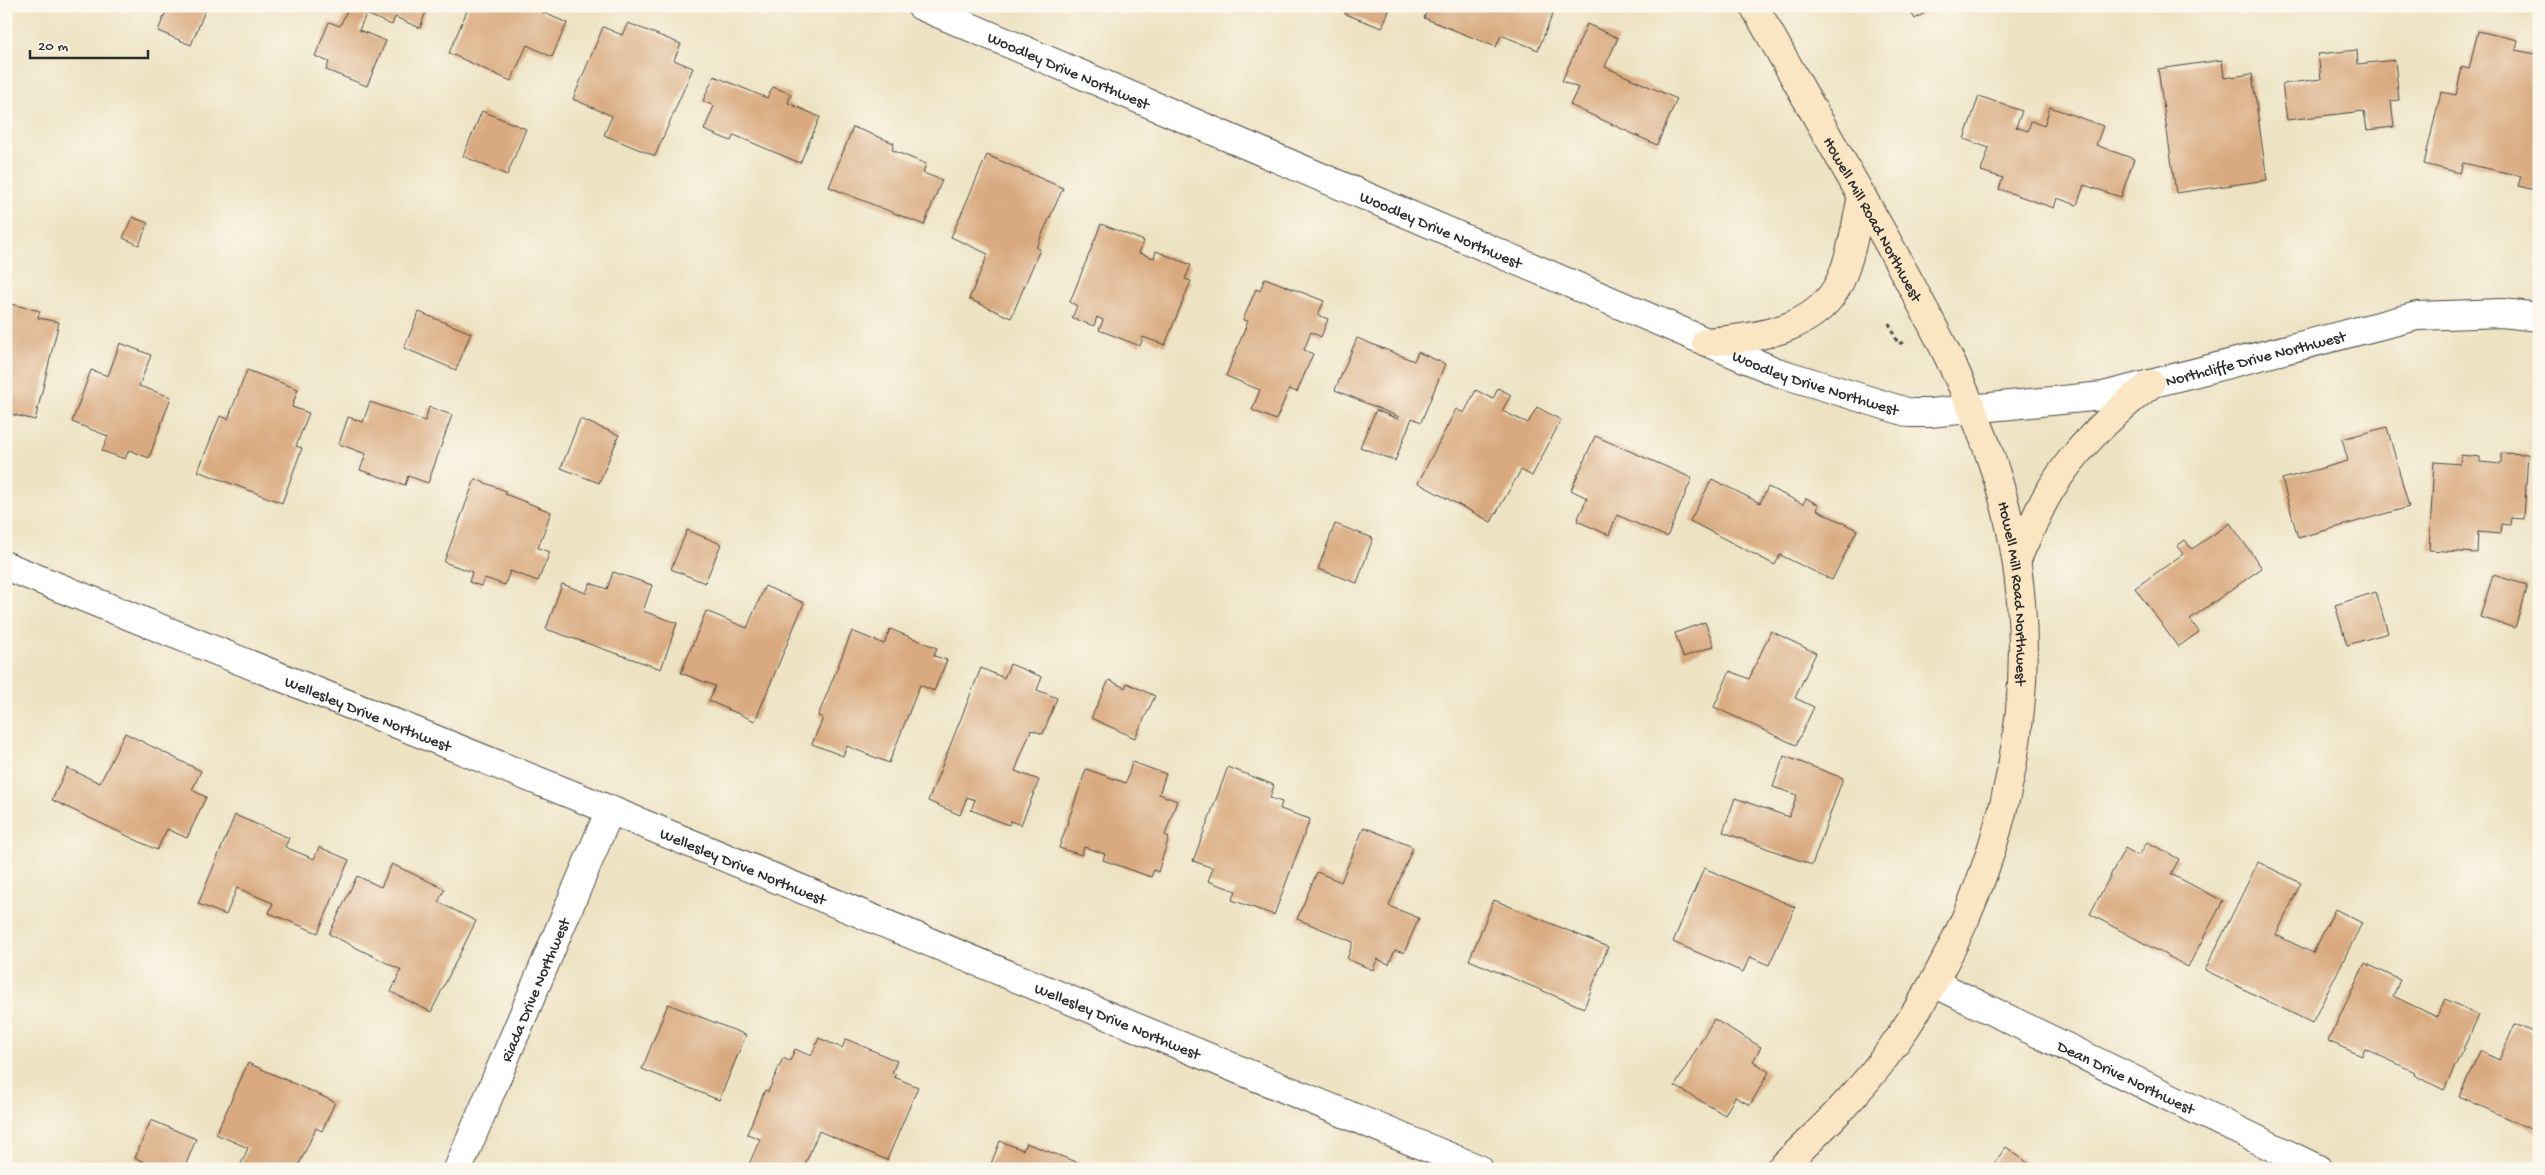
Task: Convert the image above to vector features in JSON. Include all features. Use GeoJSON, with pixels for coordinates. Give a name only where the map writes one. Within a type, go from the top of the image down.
{"type":"FeatureCollection","features":[{"type":"Feature","properties":{"kind":"main road","name":"Howell Mill Road Northwest"},"geometry":{"type":"LineString","coordinates":[[1754,6],[1939,334],[1973,410],[1998,481],[2017,559],[2024,619],[2022,691],[2013,763],[1993,845],[1969,912],[1934,983],[1891,1049],[1846,1105],[1780,1169]]}},
{"type":"Feature","properties":{"kind":"main road"},"geometry":{"type":"LineString","coordinates":[[1706,342],[1741,339],[1770,333],[1794,325],[1817,310],[1831,297],[1841,279],[1862,196]]}},
{"type":"Feature","properties":{"kind":"main road"},"geometry":{"type":"LineString","coordinates":[[2017,559],[2050,490],[2066,466],[2107,420],[2151,384]]}},
{"type":"Feature","properties":{"kind":"street","name":"Woodley Drive Northwest"},"geometry":{"type":"LineString","coordinates":[[921,6],[1777,372],[1910,413],[1973,410]]}},
{"type":"Feature","properties":{"kind":"street","name":"Northcliffe Drive Northwest"},"geometry":{"type":"LineString","coordinates":[[1973,410],[2103,396],[2417,316],[2502,312],[2539,317]]}},
{"type":"Feature","properties":{"kind":"street","name":"Wellesley Drive Northwest"},"geometry":{"type":"LineString","coordinates":[[6,566],[610,810],[1479,1169]]}},
{"type":"Feature","properties":{"kind":"street","name":"Riada Drive Northwest"},"geometry":{"type":"LineString","coordinates":[[458,1169],[610,810]]}},
{"type":"Feature","properties":{"kind":"street","name":"Dean Drive Northwest"},"geometry":{"type":"LineString","coordinates":[[1934,983],[2318,1169]]}},
{"type":"Feature","properties":{"kind":"building"},"geometry":{"type":"Polygon","coordinates":[[[168,6],[207,6],[191,45],[158,31],[168,6]]]}},
{"type":"Feature","properties":{"kind":"building"},"geometry":{"type":"Polygon","coordinates":[[[344,6],[428,6],[420,28],[395,17],[392,25],[366,14],[359,30],[386,41],[367,86],[326,70],[329,62],[315,56],[329,22],[340,26],[348,8],[344,6]]]}},
{"type":"Feature","properties":{"kind":"building"},"geometry":{"type":"Polygon","coordinates":[[[469,6],[545,6],[542,12],[567,23],[552,57],[527,45],[511,81],[449,53],[469,6]]]}},
{"type":"Feature","properties":{"kind":"building"},"geometry":{"type":"Polygon","coordinates":[[[1348,6],[1391,6],[1382,28],[1345,14],[1348,6]]]}},
{"type":"Feature","properties":{"kind":"building"},"geometry":{"type":"Polygon","coordinates":[[[1429,6],[1556,6],[1538,50],[1501,35],[1496,47],[1424,18],[1429,6]]]}},
{"type":"Feature","properties":{"kind":"building"},"geometry":{"type":"Polygon","coordinates":[[[1907,6],[1935,6],[1915,19],[1907,6]]]}},
{"type":"Feature","properties":{"kind":"building"},"geometry":{"type":"Polygon","coordinates":[[[628,23],[681,44],[674,60],[693,68],[655,156],[604,135],[612,116],[573,99],[603,27],[622,35],[628,23]]]}},
{"type":"Feature","properties":{"kind":"building"},"geometry":{"type":"Polygon","coordinates":[[[1587,24],[1618,38],[1605,67],[1677,99],[1657,145],[1570,105],[1578,88],[1562,81],[1587,24]]]}},
{"type":"Feature","properties":{"kind":"building"},"geometry":{"type":"Polygon","coordinates":[[[2478,31],[2518,40],[2516,50],[2539,55],[2539,191],[2518,186],[2521,176],[2463,163],[2460,173],[2424,164],[2441,92],[2456,95],[2462,67],[2469,69],[2478,31]]]}},
{"type":"Feature","properties":{"kind":"building"},"geometry":{"type":"Polygon","coordinates":[[[2357,50],[2358,64],[2395,60],[2399,100],[2391,101],[2394,127],[2367,130],[2364,111],[2287,120],[2282,84],[2321,79],[2318,54],[2357,50]]]}},
{"type":"Feature","properties":{"kind":"building"},"geometry":{"type":"Polygon","coordinates":[[[2222,60],[2224,78],[2252,74],[2267,180],[2176,193],[2158,69],[2222,60]]]}},
{"type":"Feature","properties":{"kind":"building"},"geometry":{"type":"Polygon","coordinates":[[[714,76],[767,98],[773,87],[791,94],[788,103],[820,117],[800,163],[734,135],[731,141],[704,130],[714,106],[703,101],[714,76]]]}},
{"type":"Feature","properties":{"kind":"building"},"geometry":{"type":"Polygon","coordinates":[[[1979,96],[2022,111],[2016,127],[2028,131],[2031,121],[2044,126],[2050,107],[2103,126],[2096,145],[2134,159],[2121,197],[2084,185],[2077,205],[2057,198],[2054,208],[1999,189],[2003,178],[1981,171],[1989,148],[1964,139],[1979,96]]]}},
{"type":"Feature","properties":{"kind":"building"},"geometry":{"type":"Polygon","coordinates":[[[482,111],[526,129],[507,175],[463,156],[482,111]]]}},
{"type":"Feature","properties":{"kind":"building"},"geometry":{"type":"Polygon","coordinates":[[[853,127],[894,143],[892,150],[926,164],[923,173],[942,180],[924,225],[829,187],[853,127]]]}},
{"type":"Feature","properties":{"kind":"building"},"geometry":{"type":"Polygon","coordinates":[[[987,155],[1063,188],[1036,248],[1040,249],[1011,318],[969,299],[988,254],[951,237],[987,155]]]}},
{"type":"Feature","properties":{"kind":"building"},"geometry":{"type":"Polygon","coordinates":[[[132,217],[148,223],[139,245],[123,238],[132,217]]]}},
{"type":"Feature","properties":{"kind":"building"},"geometry":{"type":"Polygon","coordinates":[[[1101,224],[1144,241],[1139,253],[1154,258],[1156,251],[1191,265],[1185,279],[1191,281],[1165,345],[1143,337],[1140,346],[1099,330],[1103,320],[1097,317],[1094,326],[1072,318],[1077,306],[1070,302],[1101,224]]]}},
{"type":"Feature","properties":{"kind":"building"},"geometry":{"type":"Polygon","coordinates":[[[1265,278],[1324,301],[1318,315],[1328,319],[1321,337],[1311,332],[1304,350],[1313,354],[1297,392],[1289,389],[1276,420],[1252,410],[1260,390],[1226,376],[1248,321],[1243,320],[1256,289],[1260,291],[1265,278]]]}},
{"type":"Feature","properties":{"kind":"building"},"geometry":{"type":"Polygon","coordinates":[[[6,303],[40,311],[38,318],[59,322],[35,420],[6,413],[9,395],[6,394],[6,303]]]}},
{"type":"Feature","properties":{"kind":"building"},"geometry":{"type":"Polygon","coordinates":[[[419,312],[471,333],[456,370],[404,348],[419,312]]]}},
{"type":"Feature","properties":{"kind":"building"},"geometry":{"type":"Polygon","coordinates":[[[1357,338],[1414,361],[1418,352],[1445,364],[1421,422],[1412,418],[1395,461],[1360,447],[1376,410],[1398,419],[1399,417],[1335,390],[1357,338]]]}},
{"type":"Feature","properties":{"kind":"building"},"geometry":{"type":"Polygon","coordinates":[[[120,343],[151,355],[139,386],[171,397],[149,458],[129,450],[125,459],[102,451],[108,436],[72,422],[91,370],[108,376],[120,343]]]}},
{"type":"Feature","properties":{"kind":"building"},"geometry":{"type":"Polygon","coordinates":[[[247,370],[298,389],[292,407],[309,413],[296,446],[302,448],[282,503],[198,471],[220,416],[228,419],[247,370]]]}},
{"type":"Feature","properties":{"kind":"building"},"geometry":{"type":"Polygon","coordinates":[[[1498,388],[1511,395],[1502,411],[1528,423],[1537,407],[1561,420],[1532,476],[1521,470],[1491,522],[1418,483],[1456,409],[1464,413],[1476,390],[1493,399],[1498,388]]]}},
{"type":"Feature","properties":{"kind":"building"},"geometry":{"type":"Polygon","coordinates":[[[370,402],[425,421],[429,407],[452,415],[428,483],[408,476],[405,485],[360,470],[366,454],[339,444],[348,417],[363,422],[370,402]]]}},
{"type":"Feature","properties":{"kind":"building"},"geometry":{"type":"Polygon","coordinates":[[[580,419],[619,435],[599,483],[561,468],[580,419]]]}},
{"type":"Feature","properties":{"kind":"building"},"geometry":{"type":"Polygon","coordinates":[[[2387,427],[2409,507],[2298,538],[2282,479],[2348,461],[2342,439],[2387,427]]]}},
{"type":"Feature","properties":{"kind":"building"},"geometry":{"type":"Polygon","coordinates":[[[1595,436],[1692,478],[1667,537],[1617,515],[1609,535],[1577,521],[1587,498],[1571,490],[1595,436]]]}},
{"type":"Feature","properties":{"kind":"building"},"geometry":{"type":"Polygon","coordinates":[[[2501,453],[2528,454],[2524,519],[2511,518],[2510,525],[2501,524],[2500,534],[2478,532],[2477,553],[2429,550],[2434,462],[2460,464],[2461,455],[2480,457],[2480,462],[2501,464],[2501,453]]]}},
{"type":"Feature","properties":{"kind":"building"},"geometry":{"type":"Polygon","coordinates":[[[475,479],[506,491],[505,494],[551,512],[538,548],[550,552],[538,581],[510,571],[505,585],[485,578],[481,586],[469,582],[472,572],[444,562],[475,479]]]}},
{"type":"Feature","properties":{"kind":"building"},"geometry":{"type":"Polygon","coordinates":[[[1712,479],[1760,503],[1768,487],[1803,504],[1806,498],[1819,505],[1817,510],[1857,530],[1832,580],[1780,555],[1775,565],[1690,521],[1712,479]]]}},
{"type":"Feature","properties":{"kind":"building"},"geometry":{"type":"Polygon","coordinates":[[[2230,523],[2262,568],[2190,619],[2199,632],[2178,647],[2135,588],[2183,554],[2177,546],[2185,540],[2192,549],[2230,523]]]}},
{"type":"Feature","properties":{"kind":"building"},"geometry":{"type":"Polygon","coordinates":[[[1335,524],[1373,538],[1357,583],[1318,569],[1335,524]]]}},
{"type":"Feature","properties":{"kind":"building"},"geometry":{"type":"Polygon","coordinates":[[[687,530],[721,544],[705,583],[671,569],[687,530]]]}},
{"type":"Feature","properties":{"kind":"building"},"geometry":{"type":"Polygon","coordinates":[[[613,572],[652,585],[643,611],[677,623],[661,669],[546,629],[562,584],[586,593],[590,583],[607,589],[613,572]]]}},
{"type":"Feature","properties":{"kind":"building"},"geometry":{"type":"Polygon","coordinates":[[[2493,575],[2527,585],[2515,628],[2480,617],[2493,575]]]}},
{"type":"Feature","properties":{"kind":"building"},"geometry":{"type":"Polygon","coordinates":[[[765,586],[804,603],[755,721],[709,701],[715,686],[681,673],[706,611],[747,628],[765,586]]]}},
{"type":"Feature","properties":{"kind":"building"},"geometry":{"type":"Polygon","coordinates":[[[2376,592],[2388,633],[2347,645],[2335,605],[2376,592]]]}},
{"type":"Feature","properties":{"kind":"building"},"geometry":{"type":"Polygon","coordinates":[[[1705,622],[1714,646],[1683,657],[1675,633],[1705,622]]]}},
{"type":"Feature","properties":{"kind":"building"},"geometry":{"type":"Polygon","coordinates":[[[890,629],[937,648],[934,656],[947,660],[934,691],[920,685],[889,763],[847,746],[843,756],[812,744],[823,718],[818,716],[852,631],[884,644],[890,629]]]}},
{"type":"Feature","properties":{"kind":"building"},"geometry":{"type":"Polygon","coordinates":[[[1771,631],[1816,653],[1795,698],[1814,707],[1796,745],[1714,707],[1730,671],[1749,679],[1771,631]]]}},
{"type":"Feature","properties":{"kind":"building"},"geometry":{"type":"Polygon","coordinates":[[[1010,664],[1042,677],[1037,690],[1057,698],[1043,734],[1031,730],[1015,771],[1039,780],[1021,825],[1010,821],[1009,825],[971,810],[975,800],[967,797],[960,815],[928,801],[981,668],[1004,678],[1010,664]]]}},
{"type":"Feature","properties":{"kind":"building"},"geometry":{"type":"Polygon","coordinates":[[[1109,680],[1125,688],[1127,683],[1155,696],[1135,738],[1091,718],[1109,680]]]}},
{"type":"Feature","properties":{"kind":"building"},"geometry":{"type":"Polygon","coordinates":[[[125,733],[201,771],[192,790],[206,797],[187,838],[167,829],[157,850],[52,800],[67,768],[100,783],[125,733]]]}},
{"type":"Feature","properties":{"kind":"building"},"geometry":{"type":"Polygon","coordinates":[[[1784,756],[1843,778],[1812,865],[1723,832],[1735,798],[1789,817],[1797,795],[1773,787],[1784,756]]]}},
{"type":"Feature","properties":{"kind":"building"},"geometry":{"type":"Polygon","coordinates":[[[1132,762],[1166,774],[1159,794],[1177,801],[1165,835],[1169,837],[1158,872],[1154,870],[1151,877],[1103,860],[1105,854],[1084,847],[1082,855],[1059,848],[1086,769],[1126,783],[1132,762]]]}},
{"type":"Feature","properties":{"kind":"building"},"geometry":{"type":"Polygon","coordinates":[[[1228,767],[1274,785],[1270,798],[1282,802],[1280,809],[1310,819],[1274,915],[1232,900],[1236,891],[1208,881],[1213,868],[1193,861],[1228,767]]]}},
{"type":"Feature","properties":{"kind":"building"},"geometry":{"type":"Polygon","coordinates":[[[235,815],[289,838],[285,847],[314,859],[319,847],[349,860],[318,933],[269,913],[273,903],[237,888],[226,915],[198,904],[235,815]]]}},
{"type":"Feature","properties":{"kind":"building"},"geometry":{"type":"Polygon","coordinates":[[[1364,827],[1413,847],[1389,906],[1419,918],[1404,953],[1395,950],[1389,964],[1377,959],[1373,970],[1347,959],[1353,942],[1297,919],[1317,872],[1341,882],[1364,827]]]}},
{"type":"Feature","properties":{"kind":"building"},"geometry":{"type":"Polygon","coordinates":[[[2147,842],[2179,859],[2171,874],[2223,901],[2188,967],[2090,914],[2125,848],[2139,856],[2147,842]]]}},
{"type":"Feature","properties":{"kind":"building"},"geometry":{"type":"Polygon","coordinates":[[[2258,862],[2301,883],[2276,935],[2313,953],[2335,909],[2362,923],[2312,1023],[2205,970],[2258,862]]]}},
{"type":"Feature","properties":{"kind":"building"},"geometry":{"type":"Polygon","coordinates":[[[392,864],[445,889],[438,902],[476,921],[431,1012],[391,992],[401,970],[329,934],[357,876],[381,887],[392,864]]]}},
{"type":"Feature","properties":{"kind":"building"},"geometry":{"type":"Polygon","coordinates":[[[1704,868],[1795,907],[1769,965],[1750,957],[1743,972],[1673,942],[1704,868]]]}},
{"type":"Feature","properties":{"kind":"building"},"geometry":{"type":"Polygon","coordinates":[[[1494,900],[1608,947],[1584,1008],[1469,960],[1494,900]]]}},
{"type":"Feature","properties":{"kind":"building"},"geometry":{"type":"Polygon","coordinates":[[[2365,963],[2400,980],[2393,996],[2437,1017],[2445,999],[2479,1015],[2444,1090],[2414,1075],[2415,1072],[2365,1049],[2362,1056],[2328,1041],[2365,963]]]}},
{"type":"Feature","properties":{"kind":"building"},"geometry":{"type":"Polygon","coordinates":[[[668,1004],[746,1035],[719,1100],[642,1069],[668,1004]]]}},
{"type":"Feature","properties":{"kind":"building"},"geometry":{"type":"Polygon","coordinates":[[[1714,1019],[1761,1047],[1753,1061],[1769,1072],[1750,1105],[1735,1097],[1725,1115],[1675,1086],[1714,1019]]]}},
{"type":"Feature","properties":{"kind":"building"},"geometry":{"type":"Polygon","coordinates":[[[2515,1024],[2539,1035],[2539,1133],[2459,1096],[2480,1051],[2499,1060],[2515,1024]]]}},
{"type":"Feature","properties":{"kind":"building"},"geometry":{"type":"Polygon","coordinates":[[[819,1038],[842,1048],[846,1039],[897,1061],[892,1073],[896,1074],[894,1077],[918,1087],[887,1160],[819,1131],[803,1169],[747,1169],[760,1139],[747,1134],[765,1090],[768,1092],[783,1058],[790,1061],[795,1049],[811,1056],[819,1038]]]}},
{"type":"Feature","properties":{"kind":"building"},"geometry":{"type":"Polygon","coordinates":[[[248,1063],[335,1102],[322,1131],[316,1128],[297,1169],[239,1169],[248,1148],[216,1134],[248,1063]]]}},
{"type":"Feature","properties":{"kind":"building"},"geometry":{"type":"Polygon","coordinates":[[[151,1120],[196,1139],[184,1169],[160,1169],[135,1158],[151,1120]]]}},
{"type":"Feature","properties":{"kind":"building"},"geometry":{"type":"Polygon","coordinates":[[[1000,1141],[1023,1150],[1026,1143],[1079,1163],[1076,1169],[989,1169],[1000,1141]]]}},
{"type":"Feature","properties":{"kind":"building"},"geometry":{"type":"Polygon","coordinates":[[[2006,1147],[2036,1169],[1990,1169],[2006,1147]]]}}]}
